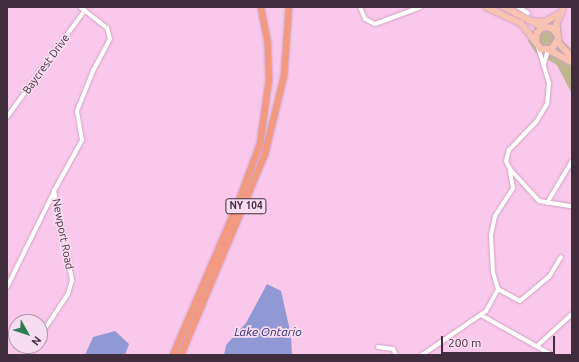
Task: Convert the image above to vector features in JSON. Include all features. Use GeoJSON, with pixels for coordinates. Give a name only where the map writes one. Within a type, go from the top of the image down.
{"type":"FeatureCollection","features":[{"type":"Feature","properties":{"kind":"highway","name":"NY 104"},"geometry":{"type":"LineString","coordinates":[[173,355],[241,197],[262,138],[267,106],[268,52],[261,7]]}},
{"type":"Feature","properties":{"kind":"highway","name":"NY 104"},"geometry":{"type":"LineString","coordinates":[[181,355],[251,194],[273,127],[287,48],[289,7]]}},
{"type":"Feature","properties":{"kind":"main road"},"geometry":{"type":"LineString","coordinates":[[486,7],[521,23],[537,44],[572,62]]}},
{"type":"Feature","properties":{"kind":"main road"},"geometry":{"type":"LineString","coordinates":[[504,7],[545,27],[554,29],[562,50],[572,57]]}},
{"type":"Feature","properties":{"kind":"main road"},"geometry":{"type":"LineString","coordinates":[[537,44],[536,35],[562,10]]}},
{"type":"Feature","properties":{"kind":"main road"},"geometry":{"type":"LineString","coordinates":[[548,50],[555,47],[558,37],[557,24],[562,10]]}},
{"type":"Feature","properties":{"kind":"main road"},"geometry":{"type":"LineString","coordinates":[[525,18],[545,22],[562,10]]}},
{"type":"Feature","properties":{"kind":"street","name":"Newport Road"},"geometry":{"type":"LineString","coordinates":[[48,324],[68,294],[72,280],[54,192],[82,140],[77,111],[93,71],[110,39],[107,28],[80,7]]}},
{"type":"Feature","properties":{"kind":"street"},"geometry":{"type":"LineString","coordinates":[[360,7],[365,19],[375,24],[421,7]]}},
{"type":"Feature","properties":{"kind":"street"},"geometry":{"type":"LineString","coordinates":[[518,7],[528,13]]}},
{"type":"Feature","properties":{"kind":"street","name":"Baycrest Drive"},"geometry":{"type":"LineString","coordinates":[[7,117],[85,10]]}},
{"type":"Feature","properties":{"kind":"street"},"geometry":{"type":"LineString","coordinates":[[537,44],[549,87],[546,106],[536,122],[508,152],[506,159],[514,188],[495,216],[491,235],[493,273],[498,289],[520,301],[549,277],[561,257]]}},
{"type":"Feature","properties":{"kind":"street"},"geometry":{"type":"LineString","coordinates":[[544,70],[544,60],[548,50]]}},
{"type":"Feature","properties":{"kind":"street"},"geometry":{"type":"LineString","coordinates":[[547,203],[572,161]]}},
{"type":"Feature","properties":{"kind":"street"},"geometry":{"type":"LineString","coordinates":[[510,169],[540,201],[572,206]]}},
{"type":"Feature","properties":{"kind":"street"},"geometry":{"type":"LineString","coordinates":[[7,287],[54,192]]}},
{"type":"Feature","properties":{"kind":"street"},"geometry":{"type":"LineString","coordinates":[[422,355],[486,311],[498,289]]}},
{"type":"Feature","properties":{"kind":"street"},"geometry":{"type":"LineString","coordinates":[[537,346],[572,314]]}},
{"type":"Feature","properties":{"kind":"street"},"geometry":{"type":"LineString","coordinates":[[480,315],[552,355]]}},
{"type":"Feature","properties":{"kind":"street"},"geometry":{"type":"LineString","coordinates":[[378,347],[393,349],[396,355]]}},
{"type":"Feature","properties":{"kind":"shaded area"},"geometry":{"type":"Polygon","coordinates":[[[548,19],[560,24],[562,40],[572,50],[572,94],[557,65],[535,52],[528,41],[535,27],[548,19]]]}},
{"type":"Feature","properties":{"kind":"water","name":"Lake Ontario"},"geometry":{"type":"Polygon","coordinates":[[[267,284],[281,291],[291,335],[292,355],[224,355],[226,345],[246,323],[267,284]]]}},
{"type":"Feature","properties":{"kind":"water"},"geometry":{"type":"Polygon","coordinates":[[[115,331],[129,344],[125,355],[85,355],[93,337],[115,331]]]}}]}
